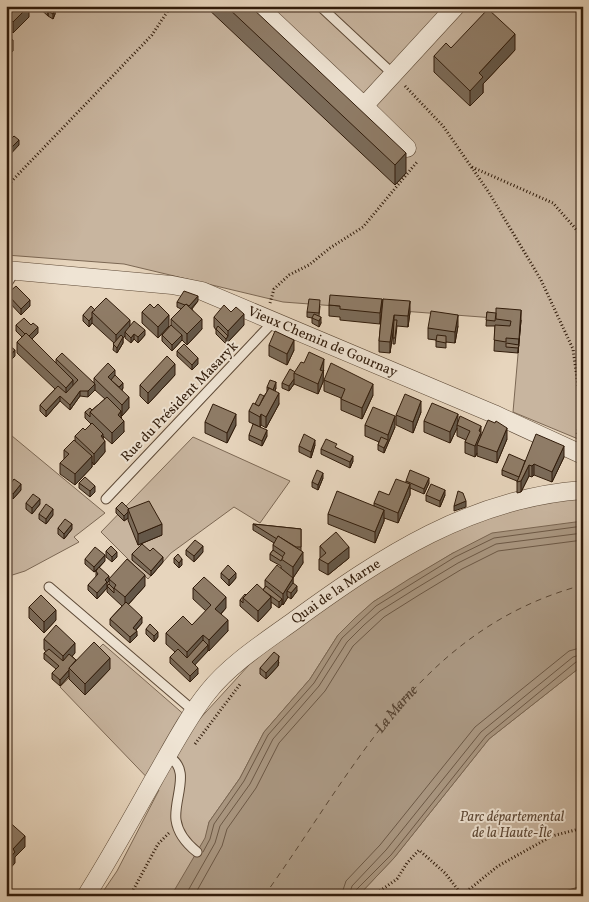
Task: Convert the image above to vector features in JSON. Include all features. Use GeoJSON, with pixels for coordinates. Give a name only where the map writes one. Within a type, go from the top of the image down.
{"type":"FeatureCollection","features":[{"type":"Feature","properties":{"kind":"street"},"geometry":{"type":"LineString","coordinates":[[258,6],[407,148]]}},
{"type":"Feature","properties":{"kind":"street"},"geometry":{"type":"LineString","coordinates":[[364,106],[456,6]]}},
{"type":"Feature","properties":{"kind":"street","name":"Vieux Chemin de Gournay"},"geometry":{"type":"LineString","coordinates":[[9,275],[48,273],[202,291],[494,414],[578,453]]}},
{"type":"Feature","properties":{"kind":"street","name":"Quai de la Marne"},"geometry":{"type":"LineString","coordinates":[[86,896],[152,783],[173,761],[195,712],[208,691],[254,649],[373,565],[460,518],[559,492],[583,490]]}},
{"type":"Feature","properties":{"kind":"lane"},"geometry":{"type":"LineString","coordinates":[[320,6],[394,74]]}},
{"type":"Feature","properties":{"kind":"lane","name":"Rue du Président Masaryk"},"geometry":{"type":"LineString","coordinates":[[106,499],[268,320]]}},
{"type":"Feature","properties":{"kind":"lane"},"geometry":{"type":"LineString","coordinates":[[48,587],[195,712]]}},
{"type":"Feature","properties":{"kind":"lane"},"geometry":{"type":"LineString","coordinates":[[173,761],[181,775],[175,806],[176,822],[184,839],[197,852]]}},
{"type":"Feature","properties":{"kind":"path"},"geometry":{"type":"LineString","coordinates":[[6,187],[152,35],[171,6]]}},
{"type":"Feature","properties":{"kind":"path"},"geometry":{"type":"LineString","coordinates":[[394,74],[444,126],[541,280],[573,349],[582,414],[578,453]]}},
{"type":"Feature","properties":{"kind":"path"},"geometry":{"type":"LineString","coordinates":[[268,320],[274,289],[280,283],[363,227],[371,219],[419,159],[407,148]]}},
{"type":"Feature","properties":{"kind":"path"},"geometry":{"type":"LineString","coordinates":[[471,167],[553,203],[583,237]]}},
{"type":"Feature","properties":{"kind":"path"},"geometry":{"type":"LineString","coordinates":[[173,761],[248,677]]}},
{"type":"Feature","properties":{"kind":"path"},"geometry":{"type":"LineString","coordinates":[[130,896],[158,844],[176,822]]}},
{"type":"Feature","properties":{"kind":"path"},"geometry":{"type":"LineString","coordinates":[[374,895],[397,879],[407,863],[419,850],[445,873],[462,895],[498,866],[552,836],[583,828]]}},
{"type":"Feature","properties":{"kind":"green space"},"geometry":{"type":"Polygon","coordinates":[[[6,6],[583,6],[583,441],[513,412],[521,320],[283,302],[124,264],[6,255],[6,6]]]}},
{"type":"Feature","properties":{"kind":"green space"},"geometry":{"type":"Polygon","coordinates":[[[6,431],[105,513],[74,537],[79,542],[25,571],[6,577],[6,431]]]}},
{"type":"Feature","properties":{"kind":"green space"},"geometry":{"type":"Polygon","coordinates":[[[193,437],[290,481],[260,523],[234,507],[171,553],[148,579],[101,532],[193,437]]]}},
{"type":"Feature","properties":{"kind":"green space"},"geometry":{"type":"Polygon","coordinates":[[[583,490],[583,522],[453,553],[373,602],[338,635],[310,679],[264,732],[240,778],[209,822],[195,896],[100,896],[117,871],[159,790],[60,687],[103,644],[195,724],[260,653],[305,613],[460,519],[583,490]]]}},
{"type":"Feature","properties":{"kind":"green space","name":"Parc départemental de la Haute-Île"},"geometry":{"type":"Polygon","coordinates":[[[583,665],[583,896],[358,896],[394,858],[489,739],[583,665]]]}},
{"type":"Feature","properties":{"kind":"water","name":"La Marne"},"geometry":{"type":"Polygon","coordinates":[[[583,521],[583,665],[489,739],[394,858],[358,896],[171,896],[205,838],[209,822],[240,778],[264,732],[310,679],[338,635],[356,617],[373,602],[409,579],[492,533],[583,521]]]}},
{"type":"Feature","properties":{"kind":"water"},"geometry":{"type":"Polygon","coordinates":[[[583,886],[583,896],[550,896],[578,887],[583,886]]]}},
{"type":"Feature","properties":{"kind":"building"},"geometry":{"type":"Polygon","coordinates":[[[6,6],[29,6],[13,22],[6,15],[6,6]]]}},
{"type":"Feature","properties":{"kind":"building"},"geometry":{"type":"Polygon","coordinates":[[[52,6],[55,9],[53,14],[48,11],[52,6]]]}},
{"type":"Feature","properties":{"kind":"building"},"geometry":{"type":"Polygon","coordinates":[[[226,6],[250,6],[406,153],[395,165],[226,6]]]}},
{"type":"Feature","properties":{"kind":"building"},"geometry":{"type":"Polygon","coordinates":[[[488,9],[515,34],[479,73],[483,77],[470,91],[434,56],[446,43],[451,48],[488,9]]]}},
{"type":"Feature","properties":{"kind":"building"},"geometry":{"type":"Polygon","coordinates":[[[6,33],[13,40],[6,47],[6,33]]]}},
{"type":"Feature","properties":{"kind":"building"},"geometry":{"type":"Polygon","coordinates":[[[14,136],[19,140],[6,153],[6,144],[14,136]]]}},
{"type":"Feature","properties":{"kind":"building"},"geometry":{"type":"Polygon","coordinates":[[[16,286],[30,300],[21,309],[7,294],[16,286]]]}},
{"type":"Feature","properties":{"kind":"building"},"geometry":{"type":"Polygon","coordinates":[[[184,291],[198,296],[189,306],[177,302],[184,291]]]}},
{"type":"Feature","properties":{"kind":"building"},"geometry":{"type":"Polygon","coordinates":[[[330,295],[382,299],[380,313],[340,309],[340,306],[329,305],[330,295]]]}},
{"type":"Feature","properties":{"kind":"building"},"geometry":{"type":"Polygon","coordinates":[[[106,298],[130,320],[116,335],[92,312],[106,298]]]}},
{"type":"Feature","properties":{"kind":"building"},"geometry":{"type":"Polygon","coordinates":[[[309,299],[320,300],[319,313],[307,312],[309,299]]]}},
{"type":"Feature","properties":{"kind":"building"},"geometry":{"type":"Polygon","coordinates":[[[383,299],[410,301],[408,316],[394,315],[390,342],[379,341],[383,299]]]}},
{"type":"Feature","properties":{"kind":"building"},"geometry":{"type":"Polygon","coordinates":[[[150,304],[154,308],[158,304],[169,315],[158,327],[142,312],[150,304]]]}},
{"type":"Feature","properties":{"kind":"building"},"geometry":{"type":"Polygon","coordinates":[[[186,304],[202,319],[187,334],[171,319],[186,304]]]}},
{"type":"Feature","properties":{"kind":"building"},"geometry":{"type":"Polygon","coordinates":[[[224,305],[231,312],[236,307],[244,314],[228,331],[214,317],[224,305]]]}},
{"type":"Feature","properties":{"kind":"building"},"geometry":{"type":"Polygon","coordinates":[[[91,306],[95,310],[92,312],[92,317],[89,321],[83,315],[91,306]]]}},
{"type":"Feature","properties":{"kind":"building"},"geometry":{"type":"Polygon","coordinates":[[[496,308],[521,310],[519,339],[506,338],[506,342],[494,340],[495,325],[510,326],[511,321],[496,319],[496,308]]]}},
{"type":"Feature","properties":{"kind":"building"},"geometry":{"type":"Polygon","coordinates":[[[431,311],[458,315],[455,332],[428,328],[431,311]]]}},
{"type":"Feature","properties":{"kind":"building"},"geometry":{"type":"Polygon","coordinates":[[[487,312],[496,313],[495,321],[486,320],[487,312]]]}},
{"type":"Feature","properties":{"kind":"building"},"geometry":{"type":"Polygon","coordinates":[[[314,314],[321,317],[319,321],[312,318],[314,314]]]}},
{"type":"Feature","properties":{"kind":"building"},"geometry":{"type":"Polygon","coordinates":[[[24,318],[31,325],[33,323],[38,327],[29,336],[16,325],[24,318]]]}},
{"type":"Feature","properties":{"kind":"building"},"geometry":{"type":"Polygon","coordinates":[[[394,320],[397,320],[395,338],[393,338],[394,320]]]}},
{"type":"Feature","properties":{"kind":"building"},"geometry":{"type":"Polygon","coordinates":[[[134,321],[145,330],[138,337],[134,334],[131,338],[125,332],[134,321]]]}},
{"type":"Feature","properties":{"kind":"building"},"geometry":{"type":"Polygon","coordinates":[[[171,325],[182,335],[172,345],[162,335],[171,325]]]}},
{"type":"Feature","properties":{"kind":"building"},"geometry":{"type":"Polygon","coordinates":[[[218,326],[228,336],[226,339],[216,329],[218,326]]]}},
{"type":"Feature","properties":{"kind":"building"},"geometry":{"type":"Polygon","coordinates":[[[275,331],[294,340],[287,354],[269,345],[275,331]]]}},
{"type":"Feature","properties":{"kind":"building"},"geometry":{"type":"Polygon","coordinates":[[[26,333],[73,380],[66,388],[17,342],[26,333]]]}},
{"type":"Feature","properties":{"kind":"building"},"geometry":{"type":"Polygon","coordinates":[[[121,335],[123,337],[117,348],[113,344],[121,335]]]}},
{"type":"Feature","properties":{"kind":"building"},"geometry":{"type":"Polygon","coordinates":[[[437,335],[446,336],[446,343],[436,341],[437,335]]]}},
{"type":"Feature","properties":{"kind":"building"},"geometry":{"type":"Polygon","coordinates":[[[506,343],[519,345],[518,348],[506,347],[506,343]]]}},
{"type":"Feature","properties":{"kind":"building"},"geometry":{"type":"Polygon","coordinates":[[[184,344],[198,358],[192,365],[177,351],[184,344]]]}},
{"type":"Feature","properties":{"kind":"building"},"geometry":{"type":"Polygon","coordinates":[[[10,346],[15,350],[6,360],[6,350],[10,346]]]}},
{"type":"Feature","properties":{"kind":"building"},"geometry":{"type":"Polygon","coordinates":[[[309,352],[324,359],[320,370],[323,371],[318,384],[294,373],[301,362],[304,363],[309,352]]]}},
{"type":"Feature","properties":{"kind":"building"},"geometry":{"type":"Polygon","coordinates":[[[62,353],[95,384],[88,391],[80,391],[70,405],[60,396],[46,411],[40,405],[58,386],[66,393],[78,380],[56,359],[62,353]]]}},
{"type":"Feature","properties":{"kind":"building"},"geometry":{"type":"Polygon","coordinates":[[[167,356],[175,364],[148,393],[140,385],[167,356]]]}},
{"type":"Feature","properties":{"kind":"building"},"geometry":{"type":"Polygon","coordinates":[[[108,363],[115,370],[108,377],[129,397],[122,405],[94,378],[108,363]]]}},
{"type":"Feature","properties":{"kind":"building"},"geometry":{"type":"Polygon","coordinates":[[[331,363],[373,384],[362,408],[341,399],[345,389],[324,380],[331,363]]]}},
{"type":"Feature","properties":{"kind":"building"},"geometry":{"type":"Polygon","coordinates":[[[290,369],[295,372],[294,379],[289,386],[282,383],[290,369]]]}},
{"type":"Feature","properties":{"kind":"building"},"geometry":{"type":"Polygon","coordinates":[[[115,375],[123,383],[119,387],[111,380],[115,375]]]}},
{"type":"Feature","properties":{"kind":"building"},"geometry":{"type":"Polygon","coordinates":[[[270,380],[276,382],[273,390],[267,387],[270,380]]]}},
{"type":"Feature","properties":{"kind":"building"},"geometry":{"type":"Polygon","coordinates":[[[269,388],[279,393],[266,417],[261,414],[260,417],[249,411],[253,403],[259,406],[269,388]]]}},
{"type":"Feature","properties":{"kind":"building"},"geometry":{"type":"Polygon","coordinates":[[[260,394],[264,396],[259,406],[255,404],[260,394]]]}},
{"type":"Feature","properties":{"kind":"building"},"geometry":{"type":"Polygon","coordinates":[[[405,394],[421,401],[413,422],[396,415],[405,394]]]}},
{"type":"Feature","properties":{"kind":"building"},"geometry":{"type":"Polygon","coordinates":[[[107,397],[121,411],[118,415],[124,421],[112,433],[90,412],[107,397]]]}},
{"type":"Feature","properties":{"kind":"building"},"geometry":{"type":"Polygon","coordinates":[[[432,403],[458,414],[450,432],[424,421],[432,403]]]}},
{"type":"Feature","properties":{"kind":"building"},"geometry":{"type":"Polygon","coordinates":[[[213,404],[236,414],[227,433],[205,422],[213,404]]]}},
{"type":"Feature","properties":{"kind":"building"},"geometry":{"type":"Polygon","coordinates":[[[373,407],[395,416],[388,435],[365,425],[373,407]]]}},
{"type":"Feature","properties":{"kind":"building"},"geometry":{"type":"Polygon","coordinates":[[[90,408],[92,410],[90,417],[85,412],[90,408]]]}},
{"type":"Feature","properties":{"kind":"building"},"geometry":{"type":"Polygon","coordinates":[[[460,416],[481,426],[479,431],[481,432],[475,446],[465,442],[470,431],[457,425],[460,416]]]}},
{"type":"Feature","properties":{"kind":"building"},"geometry":{"type":"Polygon","coordinates":[[[488,420],[495,423],[496,421],[507,428],[497,452],[477,445],[488,420]]]}},
{"type":"Feature","properties":{"kind":"building"},"geometry":{"type":"Polygon","coordinates":[[[92,423],[103,434],[101,436],[105,441],[94,454],[75,436],[92,423]]]}},
{"type":"Feature","properties":{"kind":"building"},"geometry":{"type":"Polygon","coordinates":[[[253,424],[267,430],[262,441],[249,435],[253,424]]]}},
{"type":"Feature","properties":{"kind":"building"},"geometry":{"type":"Polygon","coordinates":[[[304,434],[315,440],[311,452],[299,446],[304,434]]]}},
{"type":"Feature","properties":{"kind":"building"},"geometry":{"type":"Polygon","coordinates":[[[536,434],[564,446],[552,472],[534,464],[532,466],[529,465],[521,481],[517,482],[536,434]]]}},
{"type":"Feature","properties":{"kind":"building"},"geometry":{"type":"Polygon","coordinates":[[[381,437],[388,440],[384,448],[378,445],[381,437]]]}},
{"type":"Feature","properties":{"kind":"building"},"geometry":{"type":"Polygon","coordinates":[[[326,439],[337,444],[335,447],[353,456],[350,462],[321,449],[326,439]]]}},
{"type":"Feature","properties":{"kind":"building"},"geometry":{"type":"Polygon","coordinates":[[[74,440],[92,456],[75,474],[60,463],[69,454],[64,450],[74,440]]]}},
{"type":"Feature","properties":{"kind":"building"},"geometry":{"type":"Polygon","coordinates":[[[509,454],[525,461],[519,477],[502,470],[509,454]]]}},
{"type":"Feature","properties":{"kind":"building"},"geometry":{"type":"Polygon","coordinates":[[[317,470],[323,473],[318,485],[312,482],[317,470]]]}},
{"type":"Feature","properties":{"kind":"building"},"geometry":{"type":"Polygon","coordinates":[[[410,470],[429,478],[424,489],[406,481],[410,470]]]}},
{"type":"Feature","properties":{"kind":"building"},"geometry":{"type":"Polygon","coordinates":[[[85,477],[95,486],[90,491],[79,483],[85,477]]]}},
{"type":"Feature","properties":{"kind":"building"},"geometry":{"type":"Polygon","coordinates":[[[14,479],[21,484],[13,494],[7,488],[14,479]]]}},
{"type":"Feature","properties":{"kind":"building"},"geometry":{"type":"Polygon","coordinates":[[[396,479],[410,484],[398,513],[374,503],[379,491],[389,495],[396,479]]]}},
{"type":"Feature","properties":{"kind":"building"},"geometry":{"type":"Polygon","coordinates":[[[431,484],[445,490],[440,501],[426,495],[431,484]]]}},
{"type":"Feature","properties":{"kind":"building"},"geometry":{"type":"Polygon","coordinates":[[[337,491],[384,510],[375,532],[328,514],[337,491]]]}},
{"type":"Feature","properties":{"kind":"building"},"geometry":{"type":"Polygon","coordinates":[[[458,491],[463,493],[466,501],[454,506],[458,491]]]}},
{"type":"Feature","properties":{"kind":"building"},"geometry":{"type":"Polygon","coordinates":[[[33,494],[40,499],[32,508],[26,503],[33,494]]]}},
{"type":"Feature","properties":{"kind":"building"},"geometry":{"type":"Polygon","coordinates":[[[149,501],[162,524],[138,534],[128,509],[149,501]]]}},
{"type":"Feature","properties":{"kind":"building"},"geometry":{"type":"Polygon","coordinates":[[[122,502],[129,509],[124,516],[116,508],[122,502]]]}},
{"type":"Feature","properties":{"kind":"building"},"geometry":{"type":"Polygon","coordinates":[[[46,504],[53,509],[46,519],[39,514],[46,504]]]}},
{"type":"Feature","properties":{"kind":"building"},"geometry":{"type":"Polygon","coordinates":[[[65,519],[72,524],[64,534],[58,528],[65,519]]]}},
{"type":"Feature","properties":{"kind":"building"},"geometry":{"type":"Polygon","coordinates":[[[253,524],[301,529],[301,547],[296,547],[278,536],[277,539],[253,524]]]}},
{"type":"Feature","properties":{"kind":"building"},"geometry":{"type":"Polygon","coordinates":[[[336,532],[349,547],[328,564],[319,559],[326,553],[320,546],[336,532]]]}},
{"type":"Feature","properties":{"kind":"building"},"geometry":{"type":"Polygon","coordinates":[[[278,536],[303,552],[293,567],[281,559],[285,553],[273,545],[278,536]]]}},
{"type":"Feature","properties":{"kind":"building"},"geometry":{"type":"Polygon","coordinates":[[[195,540],[203,546],[194,556],[186,550],[195,540]]]}},
{"type":"Feature","properties":{"kind":"building"},"geometry":{"type":"Polygon","coordinates":[[[142,544],[150,551],[153,548],[163,557],[151,571],[132,554],[142,544]]]}},
{"type":"Feature","properties":{"kind":"building"},"geometry":{"type":"Polygon","coordinates":[[[111,546],[117,552],[112,557],[106,551],[111,546]]]}},
{"type":"Feature","properties":{"kind":"building"},"geometry":{"type":"Polygon","coordinates":[[[95,547],[105,555],[94,567],[85,559],[95,547]]]}},
{"type":"Feature","properties":{"kind":"building"},"geometry":{"type":"Polygon","coordinates":[[[273,550],[283,557],[281,561],[270,554],[273,550]]]}},
{"type":"Feature","properties":{"kind":"building"},"geometry":{"type":"Polygon","coordinates":[[[178,554],[182,559],[179,563],[174,558],[178,554]]]}},
{"type":"Feature","properties":{"kind":"building"},"geometry":{"type":"Polygon","coordinates":[[[127,559],[145,575],[125,597],[114,588],[116,585],[109,579],[127,559]]]}},
{"type":"Feature","properties":{"kind":"building"},"geometry":{"type":"Polygon","coordinates":[[[228,565],[236,573],[229,580],[221,573],[228,565]]]}},
{"type":"Feature","properties":{"kind":"building"},"geometry":{"type":"Polygon","coordinates":[[[277,565],[293,578],[283,594],[265,580],[277,565]]]}},
{"type":"Feature","properties":{"kind":"building"},"geometry":{"type":"Polygon","coordinates":[[[99,567],[109,576],[105,580],[107,582],[97,593],[88,585],[98,574],[96,571],[99,567]]]}},
{"type":"Feature","properties":{"kind":"building"},"geometry":{"type":"Polygon","coordinates":[[[204,577],[226,597],[215,609],[228,620],[209,640],[203,635],[187,652],[166,633],[183,616],[192,625],[211,605],[193,588],[204,577]]]}},
{"type":"Feature","properties":{"kind":"building"},"geometry":{"type":"Polygon","coordinates":[[[293,583],[297,586],[291,593],[287,591],[293,583]]]}},
{"type":"Feature","properties":{"kind":"building"},"geometry":{"type":"Polygon","coordinates":[[[109,584],[114,589],[114,593],[107,586],[109,584]]]}},
{"type":"Feature","properties":{"kind":"building"},"geometry":{"type":"Polygon","coordinates":[[[257,584],[271,597],[258,611],[243,598],[257,584]]]}},
{"type":"Feature","properties":{"kind":"building"},"geometry":{"type":"Polygon","coordinates":[[[266,586],[282,599],[279,602],[263,590],[266,586]]]}},
{"type":"Feature","properties":{"kind":"building"},"geometry":{"type":"Polygon","coordinates":[[[41,595],[56,610],[44,622],[29,607],[41,595]]]}},
{"type":"Feature","properties":{"kind":"building"},"geometry":{"type":"Polygon","coordinates":[[[126,602],[142,617],[133,628],[137,631],[130,637],[110,619],[126,602]]]}},
{"type":"Feature","properties":{"kind":"building"},"geometry":{"type":"Polygon","coordinates":[[[150,624],[158,632],[154,636],[146,629],[150,624]]]}},
{"type":"Feature","properties":{"kind":"building"},"geometry":{"type":"Polygon","coordinates":[[[56,625],[75,643],[63,656],[44,639],[56,625]]]}},
{"type":"Feature","properties":{"kind":"building"},"geometry":{"type":"Polygon","coordinates":[[[203,640],[208,645],[192,662],[198,668],[190,676],[170,657],[178,649],[187,658],[203,640]]]}},
{"type":"Feature","properties":{"kind":"building"},"geometry":{"type":"Polygon","coordinates":[[[94,642],[110,658],[85,684],[69,668],[94,642]]]}},
{"type":"Feature","properties":{"kind":"building"},"geometry":{"type":"Polygon","coordinates":[[[49,649],[63,661],[69,654],[76,660],[60,680],[52,673],[59,666],[44,653],[49,649]]]}},
{"type":"Feature","properties":{"kind":"building"},"geometry":{"type":"Polygon","coordinates":[[[274,652],[279,656],[278,660],[266,673],[260,668],[274,652]]]}},
{"type":"Feature","properties":{"kind":"building"},"geometry":{"type":"Polygon","coordinates":[[[6,819],[25,836],[13,849],[15,852],[6,862],[6,819]]]}},
{"type":"Feature","properties":{"kind":"ferry route"},"geometry":{"type":"LineString","coordinates":[[264,896],[361,754],[396,710],[434,670],[476,634],[526,606],[583,585]]}}]}
